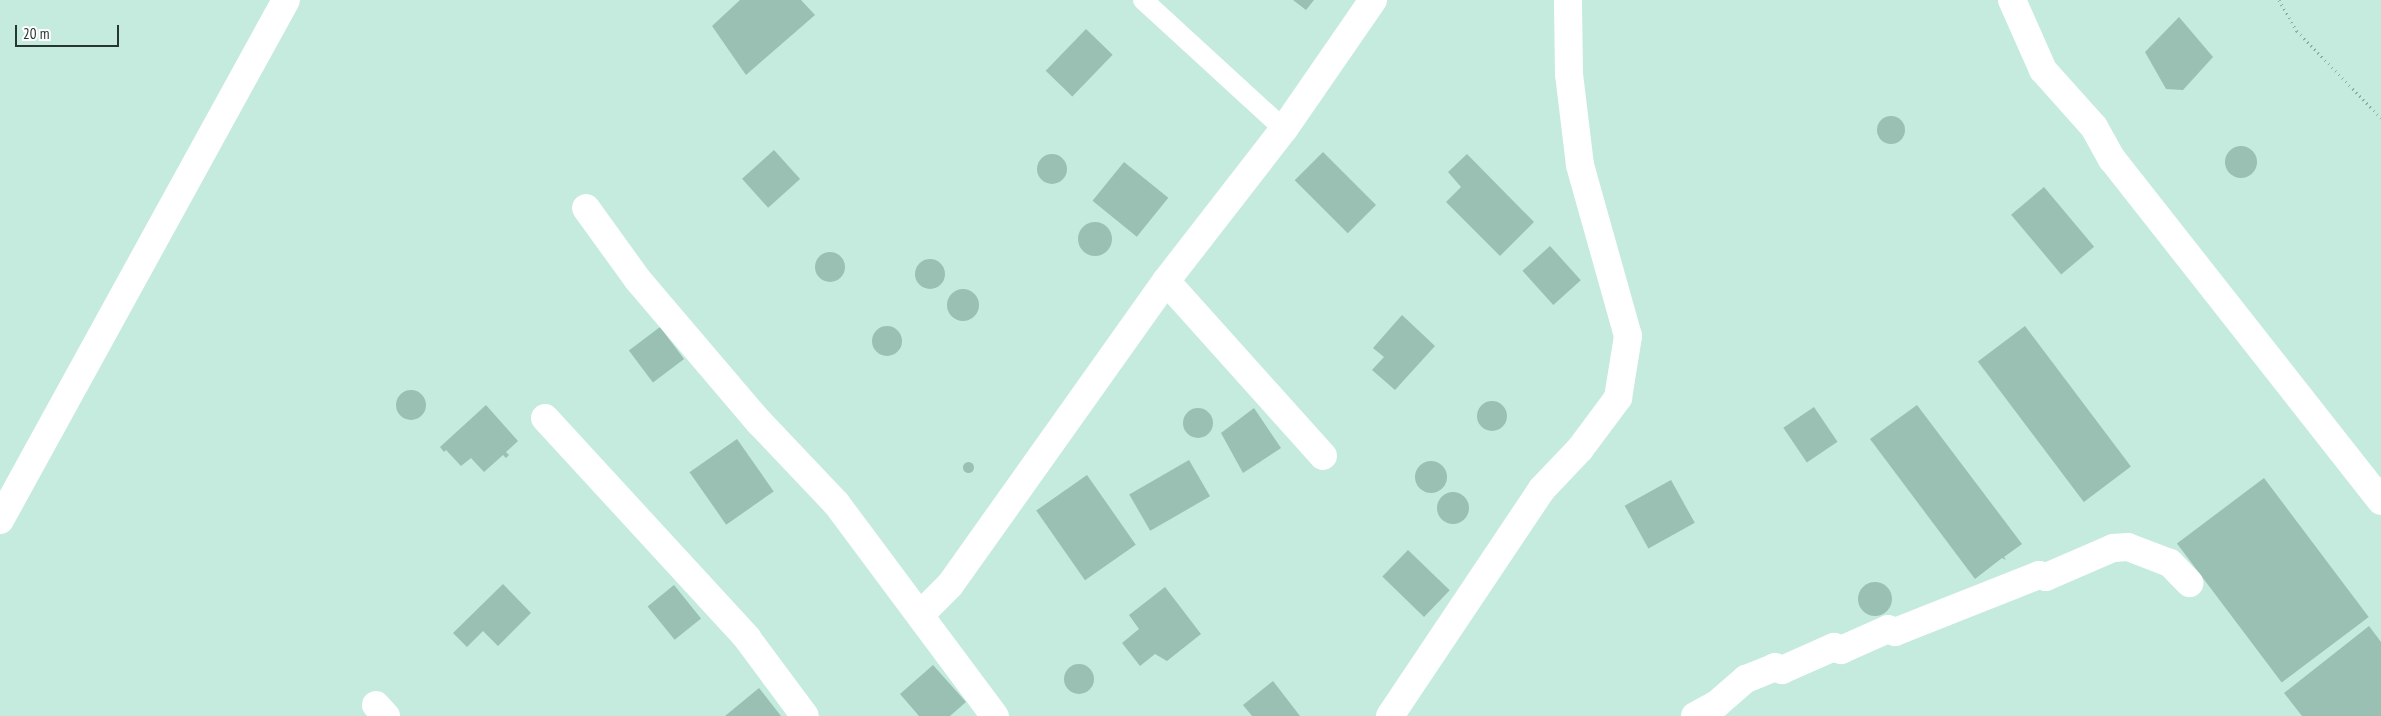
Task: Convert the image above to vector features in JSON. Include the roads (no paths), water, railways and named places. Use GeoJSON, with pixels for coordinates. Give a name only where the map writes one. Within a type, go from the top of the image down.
{"type":"FeatureCollection","features":[{"type":"Feature","properties":{"kind":"street"},"geometry":{"type":"LineString","coordinates":[[0,520],[286,0]]}},
{"type":"Feature","properties":{"kind":"street"},"geometry":{"type":"LineString","coordinates":[[921,614],[950,585],[1166,281],[1284,129],[1373,0]]}},
{"type":"Feature","properties":{"kind":"street"},"geometry":{"type":"LineString","coordinates":[[1390,716],[1542,489],[1580,449],[1618,398],[1628,336],[1580,165],[1569,74],[1568,0]]}},
{"type":"Feature","properties":{"kind":"street"},"geometry":{"type":"LineString","coordinates":[[2012,0],[2043,70],[2094,127],[2112,159],[2381,501]]}},
{"type":"Feature","properties":{"kind":"street"},"geometry":{"type":"LineString","coordinates":[[586,208],[638,280],[759,422],[836,503],[921,614],[995,716]]}},
{"type":"Feature","properties":{"kind":"street"},"geometry":{"type":"LineString","coordinates":[[1166,281],[1323,456]]}},
{"type":"Feature","properties":{"kind":"street"},"geometry":{"type":"LineString","coordinates":[[545,418],[747,638],[806,716]]}},
{"type":"Feature","properties":{"kind":"street"},"geometry":{"type":"LineString","coordinates":[[1695,716],[1718,703],[1746,679],[1775,667],[1782,670],[1834,647],[1841,650],[1888,629],[1895,632],[2039,575],[2046,577],[2113,548],[2128,547],[2170,563],[2189,583]]}},
{"type":"Feature","properties":{"kind":"lane"},"geometry":{"type":"LineString","coordinates":[[1143,0],[1284,129]]}}]}
